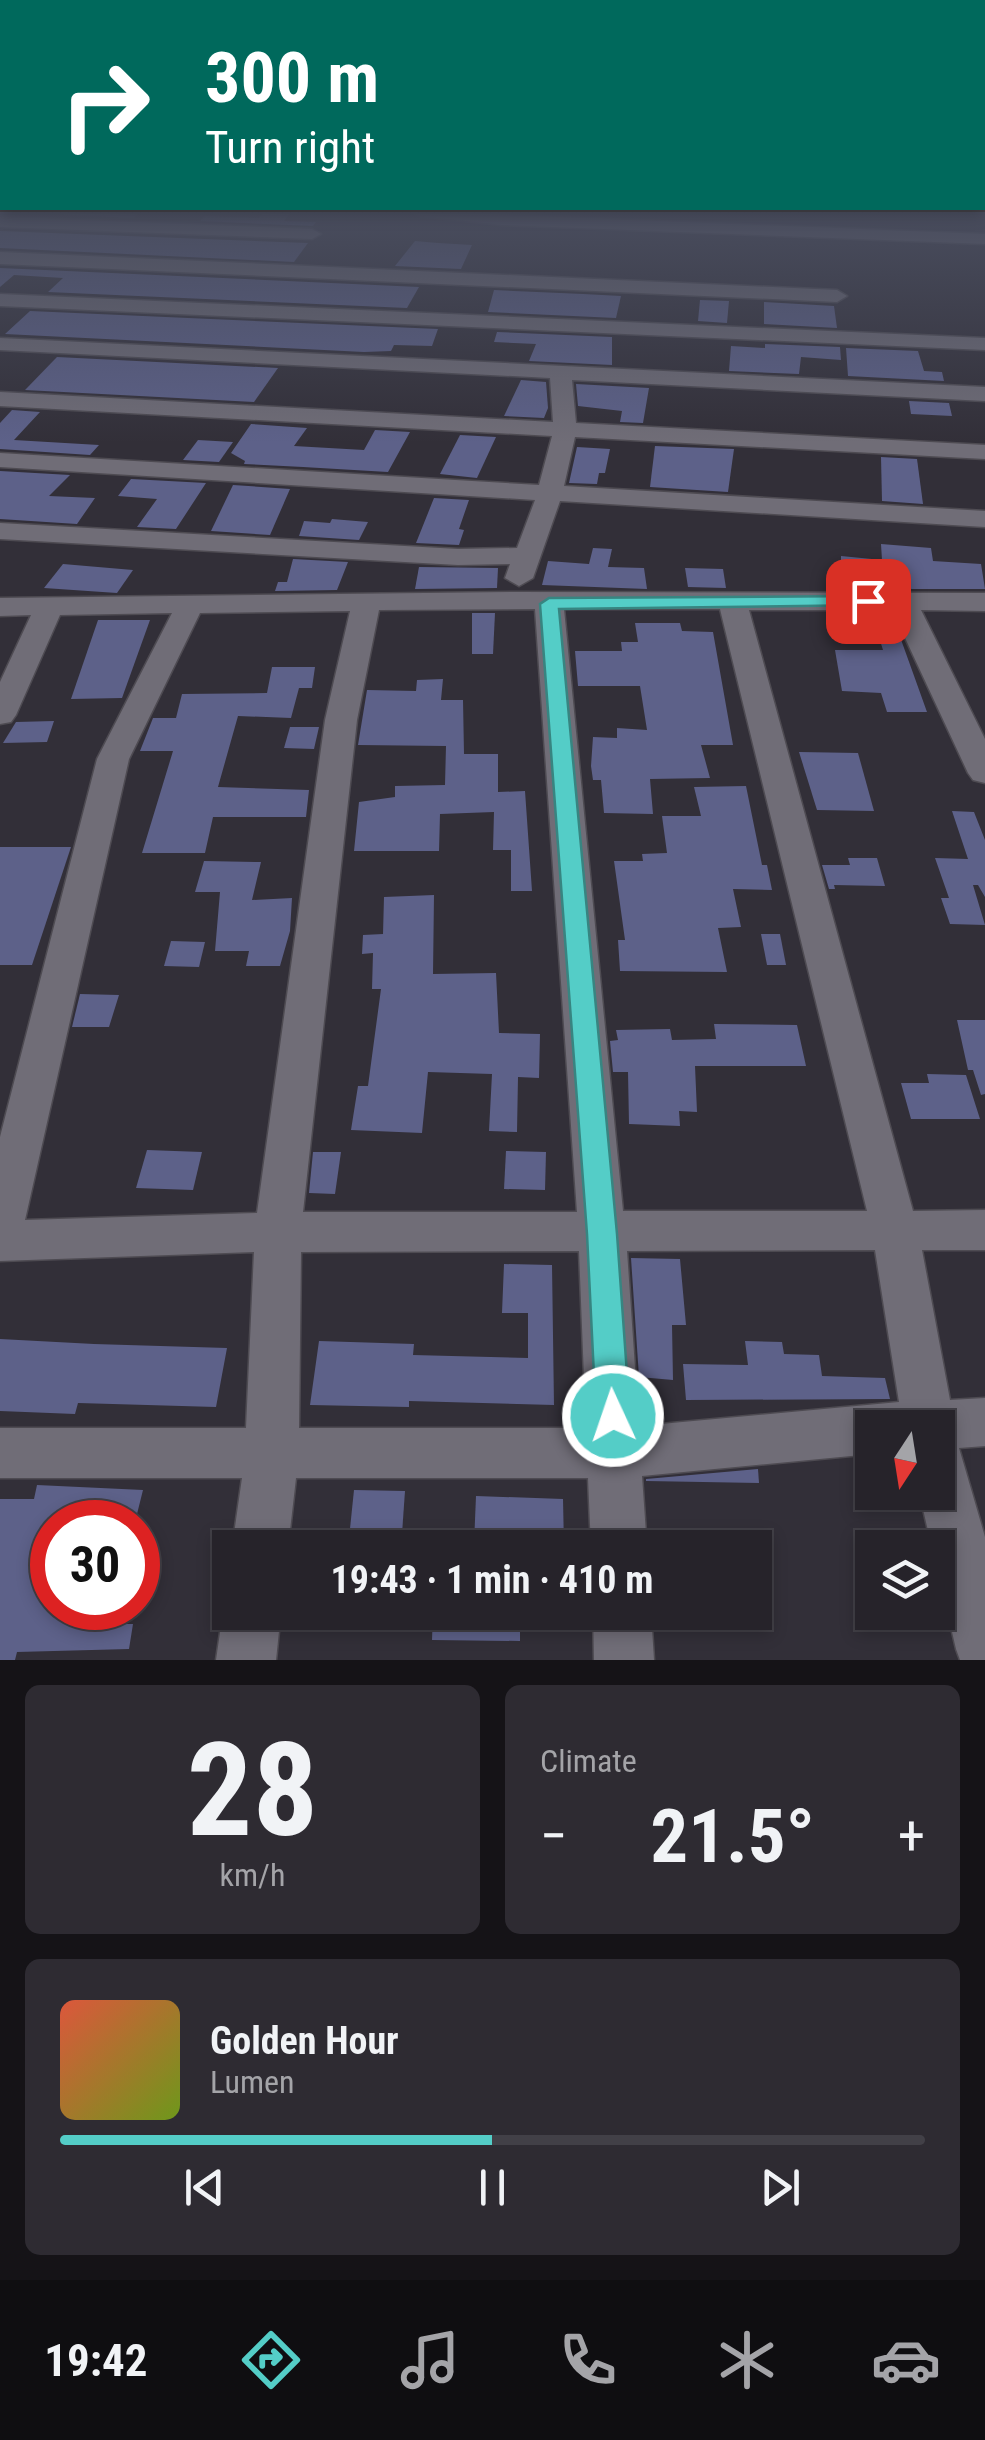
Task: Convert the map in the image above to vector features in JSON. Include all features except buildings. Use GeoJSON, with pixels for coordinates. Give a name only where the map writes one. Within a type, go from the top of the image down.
{"type":"FeatureCollection","features":[{"type":"Feature","properties":{"kind":"street"},"geometry":{"type":"LineString","coordinates":[[532,348],[546,288]]}},
{"type":"Feature","properties":{"kind":"street"},"geometry":{"type":"LineString","coordinates":[[681,288],[836,296]]}},
{"type":"Feature","properties":{"kind":"street"},"geometry":{"type":"LineString","coordinates":[[0,300],[532,348],[560,371],[985,394]]}},
{"type":"Feature","properties":{"kind":"street"},"geometry":{"type":"LineString","coordinates":[[0,344],[532,348],[985,344]]}},
{"type":"Feature","properties":{"kind":"street"},"geometry":{"type":"LineString","coordinates":[[560,371],[564,430],[550,493],[525,556],[602,1234],[618,1530]]}},
{"type":"Feature","properties":{"kind":"street"},"geometry":{"type":"LineString","coordinates":[[0,399],[985,452]]}},
{"type":"Feature","properties":{"kind":"street"},"geometry":{"type":"LineString","coordinates":[[0,460],[985,518]]}},
{"type":"Feature","properties":{"kind":"street"},"geometry":{"type":"LineString","coordinates":[[0,531],[458,556],[525,556]]}},
{"type":"Feature","properties":{"kind":"street"},"geometry":{"type":"LineString","coordinates":[[902,601],[985,774]]}},
{"type":"Feature","properties":{"kind":"street"},"geometry":{"type":"LineString","coordinates":[[0,606],[985,602]]}},
{"type":"Feature","properties":{"kind":"street"},"geometry":{"type":"LineString","coordinates":[[262,1530],[272,1452],[278,1232],[341,720],[366,604]]}},
{"type":"Feature","properties":{"kind":"street"},"geometry":{"type":"LineString","coordinates":[[733,604],[895,1231],[917,1410]]}},
{"type":"Feature","properties":{"kind":"street"},"geometry":{"type":"LineString","coordinates":[[0,1228],[114,760],[190,605]]}},
{"type":"Feature","properties":{"kind":"street"},"geometry":{"type":"LineString","coordinates":[[0,715],[50,606]]}},
{"type":"Feature","properties":{"kind":"street"},"geometry":{"type":"LineString","coordinates":[[0,1241],[278,1232],[985,1230]]}},
{"type":"Feature","properties":{"kind":"street"},"geometry":{"type":"LineString","coordinates":[[955,1428],[985,1422]]}},
{"type":"Feature","properties":{"kind":"street"},"geometry":{"type":"LineString","coordinates":[[0,1453],[616,1453],[855,1430]]}},
{"type":"Feature","properties":{"kind":"street"},"geometry":{"type":"LineString","coordinates":[[943,1510],[985,1649]]}},
{"type":"Feature","properties":{"kind":"street"},"geometry":{"type":"LineString","coordinates":[[246,1660],[250,1630]]}},
{"type":"Feature","properties":{"kind":"street"},"geometry":{"type":"LineString","coordinates":[[623,1630],[624,1660]]}},
{"type":"Feature","properties":{"kind":"route"},"geometry":{"type":"LineString","coordinates":[[613,1416],[602,1234],[549,604],[868,601]]}}]}
